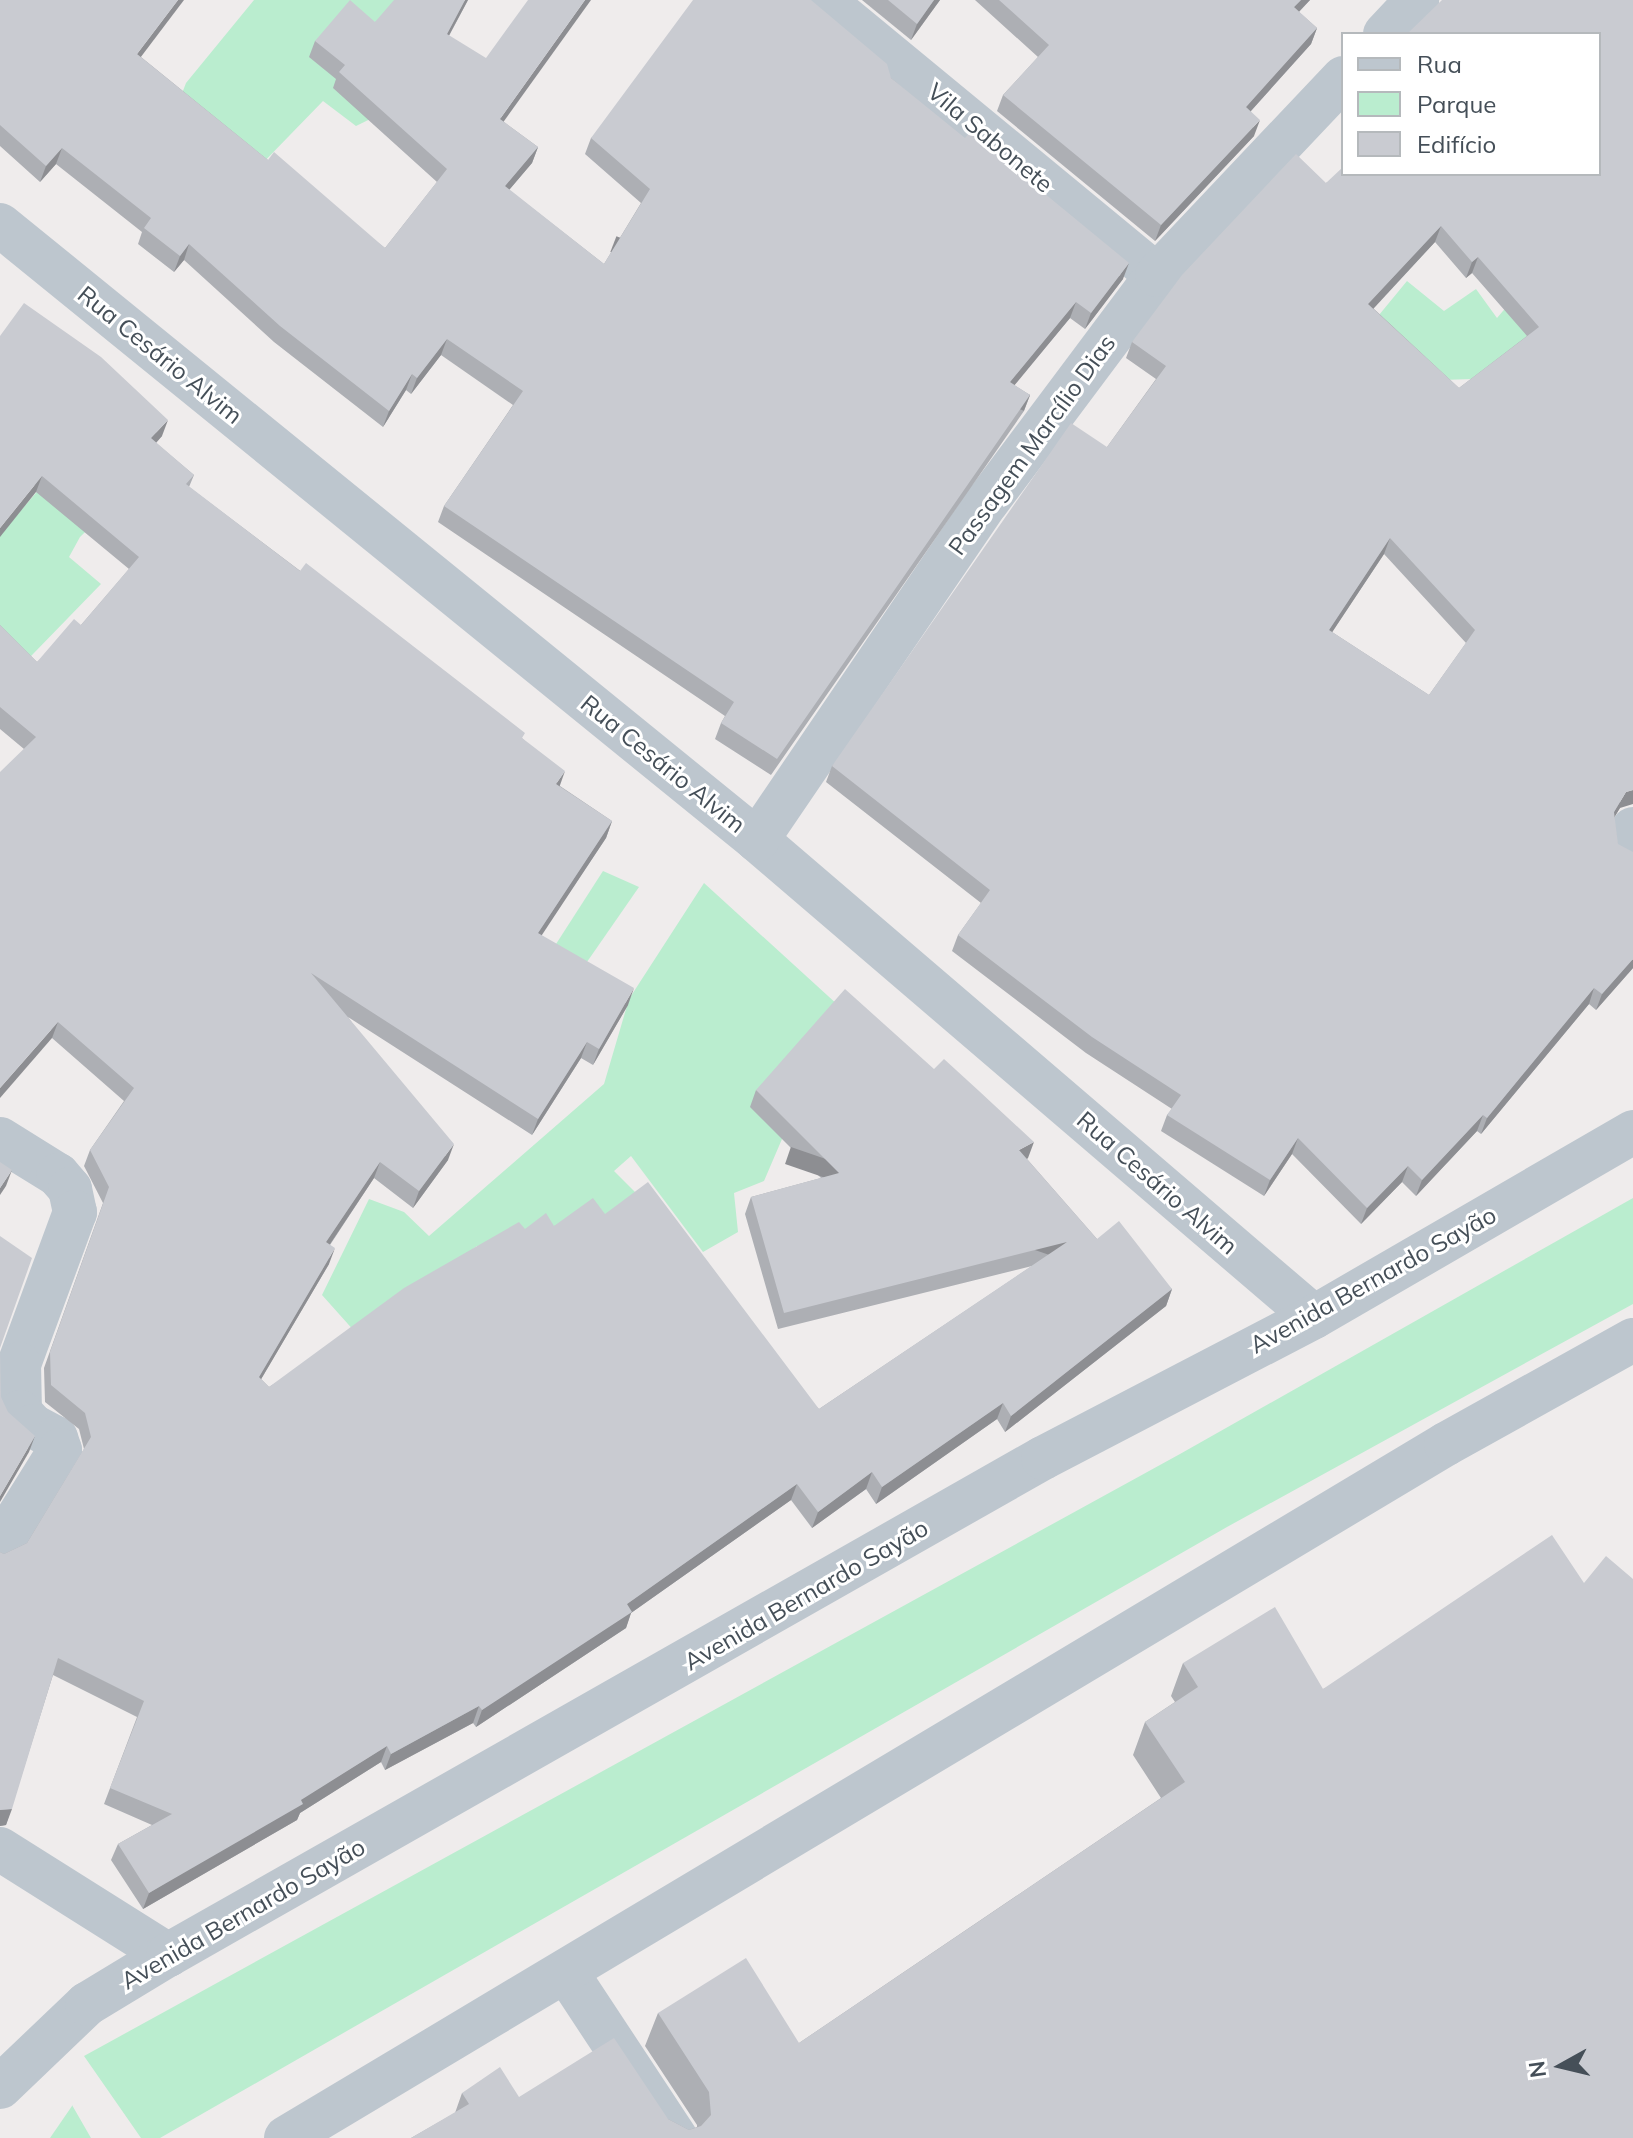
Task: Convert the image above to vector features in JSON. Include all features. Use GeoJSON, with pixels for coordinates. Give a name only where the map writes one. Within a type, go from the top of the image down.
{"type":"FeatureCollection","features":[{"type":"Feature","properties":{"kind":"street","name":"Vila Sabonete"},"geometry":{"type":"LineString","coordinates":[[823,0],[1157,275]]}},
{"type":"Feature","properties":{"kind":"street"},"geometry":{"type":"LineString","coordinates":[[1387,32],[1417,0]]}},
{"type":"Feature","properties":{"kind":"street","name":"Passagem Marcílio Dias"},"geometry":{"type":"LineString","coordinates":[[757,840],[987,502],[1157,275],[1341,80]]}},
{"type":"Feature","properties":{"kind":"street","name":"Rua Cesário Alvim"},"geometry":{"type":"LineString","coordinates":[[1,228],[757,840],[1314,1317]]}},
{"type":"Feature","properties":{"kind":"street"},"geometry":{"type":"LineString","coordinates":[[1633,829],[1633,847]]}},
{"type":"Feature","properties":{"kind":"street","name":"Avenida Bernardo Sayão"},"geometry":{"type":"LineString","coordinates":[[0,2087],[87,2004],[168,1955],[1043,1458],[1314,1317],[1633,1132]]}},
{"type":"Feature","properties":{"kind":"street"},"geometry":{"type":"LineString","coordinates":[[0,1139],[58,1175],[70,1189],[75,1212],[19,1364],[20,1412],[33,1426],[56,1438],[60,1450],[0,1546]]}},
{"type":"Feature","properties":{"kind":"street"},"geometry":{"type":"LineString","coordinates":[[286,2138],[353,2122],[567,1973],[1446,1444],[1633,1340]]}},
{"type":"Feature","properties":{"kind":"street"},"geometry":{"type":"LineString","coordinates":[[0,1849],[168,1955]]}},
{"type":"Feature","properties":{"kind":"street"},"geometry":{"type":"LineString","coordinates":[[567,1973],[676,2138]]}},
{"type":"Feature","properties":{"kind":"green space"},"geometry":{"type":"Polygon","coordinates":[[[254,0],[402,0],[401,104],[356,126],[323,101],[255,171],[171,122],[186,83],[254,0]]]}},
{"type":"Feature","properties":{"kind":"green space"},"geometry":{"type":"Polygon","coordinates":[[[1407,281],[1444,311],[1476,289],[1497,318],[1514,298],[1553,338],[1472,379],[1441,380],[1379,315],[1407,281]]]}},
{"type":"Feature","properties":{"kind":"green space"},"geometry":{"type":"Polygon","coordinates":[[[76,446],[131,487],[80,537],[69,557],[101,584],[0,688],[0,535],[76,446]]]}},
{"type":"Feature","properties":{"kind":"green space"},"geometry":{"type":"Polygon","coordinates":[[[603,871],[639,887],[537,1034],[529,986],[603,871]]]}},
{"type":"Feature","properties":{"kind":"green space"},"geometry":{"type":"Polygon","coordinates":[[[704,883],[839,1006],[764,1181],[734,1193],[738,1232],[703,1252],[631,1156],[614,1171],[642,1199],[548,1242],[477,1246],[452,1264],[373,1352],[322,1295],[369,1199],[404,1212],[429,1236],[604,1084],[629,999],[704,883]]]}},
{"type":"Feature","properties":{"kind":"green space"},"geometry":{"type":"Polygon","coordinates":[[[1633,1198],[1633,1304],[1227,1527],[160,2138],[141,2138],[84,2056],[1180,1454],[1633,1198]]]}},
{"type":"Feature","properties":{"kind":"green space"},"geometry":{"type":"Polygon","coordinates":[[[72,2106],[91,2138],[50,2138],[72,2106]]]}},
{"type":"Feature","properties":{"kind":"building"},"geometry":{"type":"Polygon","coordinates":[[[0,0],[178,0],[137,54],[268,160],[274,152],[385,248],[447,169],[339,72],[345,65],[315,41],[350,0],[375,22],[394,0],[465,0],[447,34],[486,58],[528,0],[585,0],[500,119],[538,147],[505,186],[604,264],[650,189],[591,138],[693,0],[811,0],[887,64],[891,78],[965,138],[970,132],[1129,263],[1091,313],[1076,302],[1010,382],[1030,395],[777,759],[721,723],[734,702],[444,506],[523,391],[447,339],[417,378],[412,374],[389,411],[280,326],[189,244],[180,256],[144,228],[151,218],[62,148],[46,166],[0,125],[0,0]]]}},
{"type":"Feature","properties":{"kind":"building"},"geometry":{"type":"Polygon","coordinates":[[[888,0],[934,0],[917,24],[888,0]]]}},
{"type":"Feature","properties":{"kind":"building"},"geometry":{"type":"Polygon","coordinates":[[[999,0],[1301,0],[1294,7],[1317,28],[1246,107],[1260,120],[1161,225],[1003,95],[1049,45],[999,0]]]}},
{"type":"Feature","properties":{"kind":"building"},"geometry":{"type":"Polygon","coordinates":[[[1442,0],[1633,0],[1633,790],[1626,792],[1614,812],[1618,844],[1633,852],[1633,959],[1602,994],[1594,988],[1487,1118],[1483,1115],[1422,1180],[1408,1166],[1367,1208],[1298,1138],[1270,1180],[1167,1115],[1181,1095],[1092,1037],[958,935],[990,890],[832,766],[1071,423],[1107,447],[1166,366],[1132,342],[1182,275],[1296,154],[1326,183],[1341,169],[1341,176],[1601,176],[1601,32],[1409,32],[1442,0]],[[1441,226],[1368,304],[1459,388],[1539,327],[1478,257],[1472,262],[1441,226]],[[1390,538],[1329,630],[1429,695],[1475,630],[1390,538]]]}},
{"type":"Feature","properties":{"kind":"building"},"geometry":{"type":"Polygon","coordinates":[[[24,303],[101,357],[168,420],[151,438],[194,475],[186,484],[300,571],[306,563],[525,733],[522,738],[565,771],[556,784],[612,821],[538,933],[634,988],[599,1049],[587,1042],[538,1119],[311,973],[454,1144],[419,1191],[380,1162],[326,1242],[335,1248],[259,1377],[269,1387],[404,1288],[519,1222],[525,1229],[546,1213],[554,1226],[593,1198],[605,1214],[648,1182],[819,1409],[1067,1242],[784,1313],[751,1197],[839,1173],[756,1090],[845,989],[934,1069],[944,1059],[979,1091],[1034,1142],[1019,1150],[1097,1239],[1119,1221],[1172,1289],[1011,1416],[1003,1403],[882,1487],[872,1472],[818,1512],[797,1484],[627,1604],[632,1612],[482,1710],[479,1706],[391,1754],[387,1746],[301,1800],[303,1804],[149,1893],[118,1844],[172,1814],[110,1788],[144,1701],[58,1658],[12,1809],[0,1810],[0,1552],[4,1554],[27,1543],[91,1437],[85,1413],[51,1385],[50,1352],[109,1187],[90,1150],[134,1088],[58,1022],[0,1088],[0,772],[36,737],[0,707],[0,625],[37,662],[74,619],[81,625],[139,557],[42,476],[0,528],[0,336],[24,303]]]}},
{"type":"Feature","properties":{"kind":"building"},"geometry":{"type":"Polygon","coordinates":[[[0,1162],[12,1170],[0,1188],[0,1162]]]}},
{"type":"Feature","properties":{"kind":"building"},"geometry":{"type":"Polygon","coordinates":[[[0,1236],[32,1258],[0,1348],[0,1236]]]}},
{"type":"Feature","properties":{"kind":"building"},"geometry":{"type":"Polygon","coordinates":[[[0,1348],[1,1397],[8,1412],[35,1436],[0,1496],[0,1348]]]}},
{"type":"Feature","properties":{"kind":"building"},"geometry":{"type":"Polygon","coordinates":[[[1552,1535],[1584,1583],[1606,1556],[1633,1579],[1633,2138],[411,2138],[469,2104],[462,2093],[500,2067],[519,2097],[614,2038],[668,2119],[689,2130],[701,2126],[711,2115],[709,2092],[658,2013],[746,1958],[799,2043],[1185,1782],[1145,1722],[1198,1687],[1183,1663],[1275,1607],[1323,1689],[1552,1535]]]}}]}
